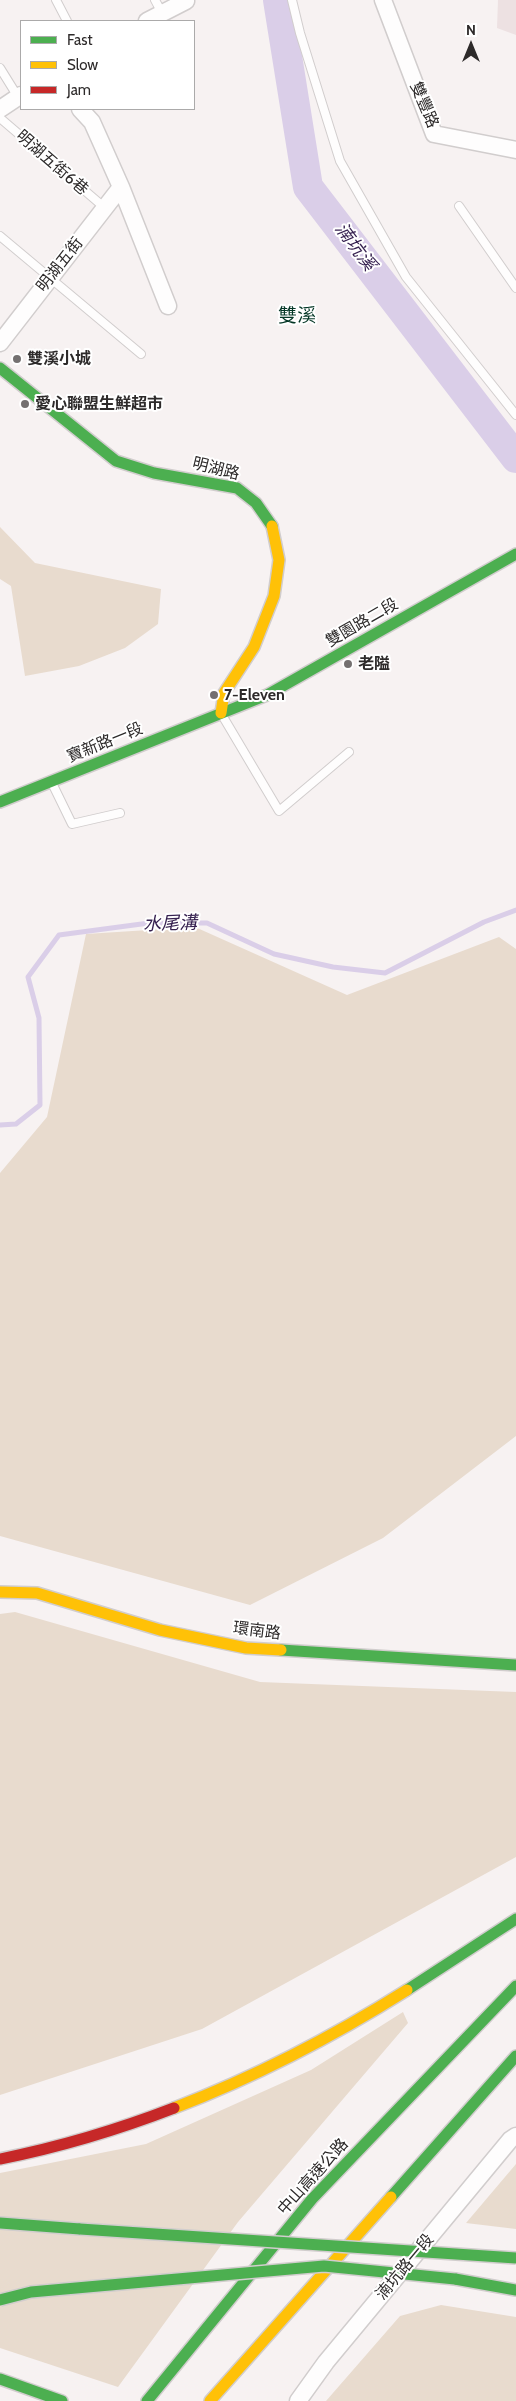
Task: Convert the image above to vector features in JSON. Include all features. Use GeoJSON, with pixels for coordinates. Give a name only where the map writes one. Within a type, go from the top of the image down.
{"type":"FeatureCollection","features":[{"type":"Feature","properties":{"kind":"main road","name":"明湖路"},"geometry":{"type":"LineString","coordinates":[[0,368],[116,461],[154,473],[237,488],[256,503],[268,518],[275,532],[279,560],[274,596],[254,647],[224,693],[221,713]]}},
{"type":"Feature","properties":{"kind":"main road","name":"雙園路二段"},"geometry":{"type":"LineString","coordinates":[[221,713],[267,695],[516,554]]}},
{"type":"Feature","properties":{"kind":"main road","name":"寶新路一段"},"geometry":{"type":"LineString","coordinates":[[0,802],[221,713]]}},
{"type":"Feature","properties":{"kind":"main road","name":"環南路"},"geometry":{"type":"LineString","coordinates":[[0,1592],[37,1593],[160,1630],[246,1648],[516,1665]]}},
{"type":"Feature","properties":{"kind":"main road"},"geometry":{"type":"LineString","coordinates":[[0,2159],[45,2150],[132,2124],[218,2091],[361,2019],[516,1919]]}},
{"type":"Feature","properties":{"kind":"main road","name":"中山高速公路"},"geometry":{"type":"LineString","coordinates":[[147,2401],[312,2199],[516,1986]]}},
{"type":"Feature","properties":{"kind":"main road"},"geometry":{"type":"LineString","coordinates":[[210,2401],[516,2056]]}},
{"type":"Feature","properties":{"kind":"main road"},"geometry":{"type":"LineString","coordinates":[[0,2223],[516,2258]]}},
{"type":"Feature","properties":{"kind":"main road"},"geometry":{"type":"LineString","coordinates":[[0,2300],[30,2292],[324,2266],[455,2279],[516,2290]]}},
{"type":"Feature","properties":{"kind":"main road"},"geometry":{"type":"LineString","coordinates":[[0,2379],[62,2401]]}},
{"type":"Feature","properties":{"kind":"street","name":"雙豐路"},"geometry":{"type":"LineString","coordinates":[[383,0],[434,134],[516,150]]}},
{"type":"Feature","properties":{"kind":"street"},"geometry":{"type":"LineString","coordinates":[[148,20],[159,7],[186,1]]}},
{"type":"Feature","properties":{"kind":"street"},"geometry":{"type":"LineString","coordinates":[[0,109],[20,96]]}},
{"type":"Feature","properties":{"kind":"street"},"geometry":{"type":"LineString","coordinates":[[81,110],[92,122],[121,187],[168,306]]}},
{"type":"Feature","properties":{"kind":"street","name":"明湖五街"},"geometry":{"type":"LineString","coordinates":[[0,343],[121,187]]}},
{"type":"Feature","properties":{"kind":"street","name":"湳坑路一段"},"geometry":{"type":"LineString","coordinates":[[298,2401],[326,2362],[516,2136]]}},
{"type":"Feature","properties":{"kind":"lane"},"geometry":{"type":"LineString","coordinates":[[56,0],[66,20]]}},
{"type":"Feature","properties":{"kind":"lane"},"geometry":{"type":"LineString","coordinates":[[292,0],[300,33],[340,161],[406,277],[516,415]]}},
{"type":"Feature","properties":{"kind":"lane"},"geometry":{"type":"LineString","coordinates":[[0,68],[20,96]]}},
{"type":"Feature","properties":{"kind":"lane","name":"明湖五街6巷"},"geometry":{"type":"LineString","coordinates":[[0,118],[105,208]]}},
{"type":"Feature","properties":{"kind":"lane"},"geometry":{"type":"LineString","coordinates":[[459,206],[516,288]]}},
{"type":"Feature","properties":{"kind":"lane"},"geometry":{"type":"LineString","coordinates":[[0,236],[141,354]]}},
{"type":"Feature","properties":{"kind":"lane"},"geometry":{"type":"LineString","coordinates":[[221,713],[280,811],[349,752]]}},
{"type":"Feature","properties":{"kind":"lane"},"geometry":{"type":"LineString","coordinates":[[52,782],[72,824],[120,813]]}},
{"type":"Feature","properties":{"kind":"shaded area"},"geometry":{"type":"Polygon","coordinates":[[[498,0],[516,0],[516,35],[497,28],[498,0]]]}},
{"type":"Feature","properties":{"kind":"shaded area"},"geometry":{"type":"Polygon","coordinates":[[[0,527],[35,563],[161,589],[158,624],[125,648],[79,666],[25,676],[11,586],[0,579],[0,527]]]}},
{"type":"Feature","properties":{"kind":"shaded area"},"geometry":{"type":"Polygon","coordinates":[[[195,927],[347,995],[499,937],[516,949],[516,1436],[383,1538],[250,1605],[0,1536],[0,1173],[47,1117],[86,934],[195,927]]]}},
{"type":"Feature","properties":{"kind":"shaded area"},"geometry":{"type":"Polygon","coordinates":[[[15,1612],[260,1682],[516,1692],[516,1857],[202,2029],[0,2095],[0,1614],[15,1612]]]}},
{"type":"Feature","properties":{"kind":"shaded area"},"geometry":{"type":"Polygon","coordinates":[[[403,2012],[408,2023],[238,2222],[118,2387],[0,2348],[0,2173],[146,2144],[311,2070],[403,2012]]]}},
{"type":"Feature","properties":{"kind":"shaded area"},"geometry":{"type":"Polygon","coordinates":[[[516,2164],[516,2229],[466,2223],[516,2164]]]}},
{"type":"Feature","properties":{"kind":"shaded area"},"geometry":{"type":"Polygon","coordinates":[[[441,2305],[516,2317],[516,2401],[326,2401],[400,2316],[441,2305]]]}},
{"type":"Feature","properties":{"kind":"waterway","name":"湳坑溪"},"geometry":{"type":"LineString","coordinates":[[278,0],[308,187],[516,458]]}},
{"type":"Feature","properties":{"kind":"waterway","name":"水尾溝"},"geometry":{"type":"LineString","coordinates":[[0,1125],[16,1124],[40,1105],[39,1018],[28,977],[59,935],[149,923],[207,923],[274,954],[333,967],[385,973],[484,922],[516,910]]}},
{"type":"Feature","properties":{"kind":"traffic: fast"},"geometry":{"type":"LineString","coordinates":[[0,368],[116,461],[154,473],[237,488],[256,503],[272,526]]}},
{"type":"Feature","properties":{"kind":"traffic: fast"},"geometry":{"type":"LineString","coordinates":[[0,802],[267,695],[516,554]]}},
{"type":"Feature","properties":{"kind":"traffic: fast"},"geometry":{"type":"LineString","coordinates":[[281,1650],[516,1665]]}},
{"type":"Feature","properties":{"kind":"traffic: fast"},"geometry":{"type":"LineString","coordinates":[[407,1990],[516,1919]]}},
{"type":"Feature","properties":{"kind":"traffic: fast"},"geometry":{"type":"LineString","coordinates":[[147,2401],[312,2199],[516,1986]]}},
{"type":"Feature","properties":{"kind":"traffic: fast"},"geometry":{"type":"LineString","coordinates":[[391,2197],[516,2056]]}},
{"type":"Feature","properties":{"kind":"traffic: fast"},"geometry":{"type":"LineString","coordinates":[[0,2223],[80,2229]]}},
{"type":"Feature","properties":{"kind":"traffic: fast"},"geometry":{"type":"LineString","coordinates":[[80,2229],[516,2258]]}},
{"type":"Feature","properties":{"kind":"traffic: fast"},"geometry":{"type":"LineString","coordinates":[[0,2300],[31,2292],[324,2266],[455,2279]]}},
{"type":"Feature","properties":{"kind":"traffic: fast"},"geometry":{"type":"LineString","coordinates":[[455,2279],[516,2290]]}},
{"type":"Feature","properties":{"kind":"traffic: fast"},"geometry":{"type":"LineString","coordinates":[[0,2379],[62,2401]]}},
{"type":"Feature","properties":{"kind":"traffic: slow"},"geometry":{"type":"LineString","coordinates":[[221,713],[224,693],[254,647],[274,596],[279,560],[272,526]]}},
{"type":"Feature","properties":{"kind":"traffic: slow"},"geometry":{"type":"LineString","coordinates":[[0,1592],[37,1593],[160,1630],[246,1648],[281,1650]]}},
{"type":"Feature","properties":{"kind":"traffic: slow"},"geometry":{"type":"LineString","coordinates":[[174,2108],[294,2055],[407,1990]]}},
{"type":"Feature","properties":{"kind":"traffic: slow"},"geometry":{"type":"LineString","coordinates":[[210,2401],[391,2197]]}},
{"type":"Feature","properties":{"kind":"traffic: jam"},"geometry":{"type":"LineString","coordinates":[[0,2159],[88,2137],[174,2108]]}},
{"type":"Feature","properties":{"kind":"place","name":"雙溪小城"},"geometry":{"type":"Point","coordinates":[17,359]}},
{"type":"Feature","properties":{"kind":"place","name":"愛心聯盟生鮮超市"},"geometry":{"type":"Point","coordinates":[25,404]}},
{"type":"Feature","properties":{"kind":"place","name":"老隘"},"geometry":{"type":"Point","coordinates":[348,664]}},
{"type":"Feature","properties":{"kind":"place","name":"7-Eleven"},"geometry":{"type":"Point","coordinates":[214,695]}},
{"type":"Feature","properties":{"kind":"district","name":"雙溪"},"geometry":{"type":"Point","coordinates":[297,316]}}]}
